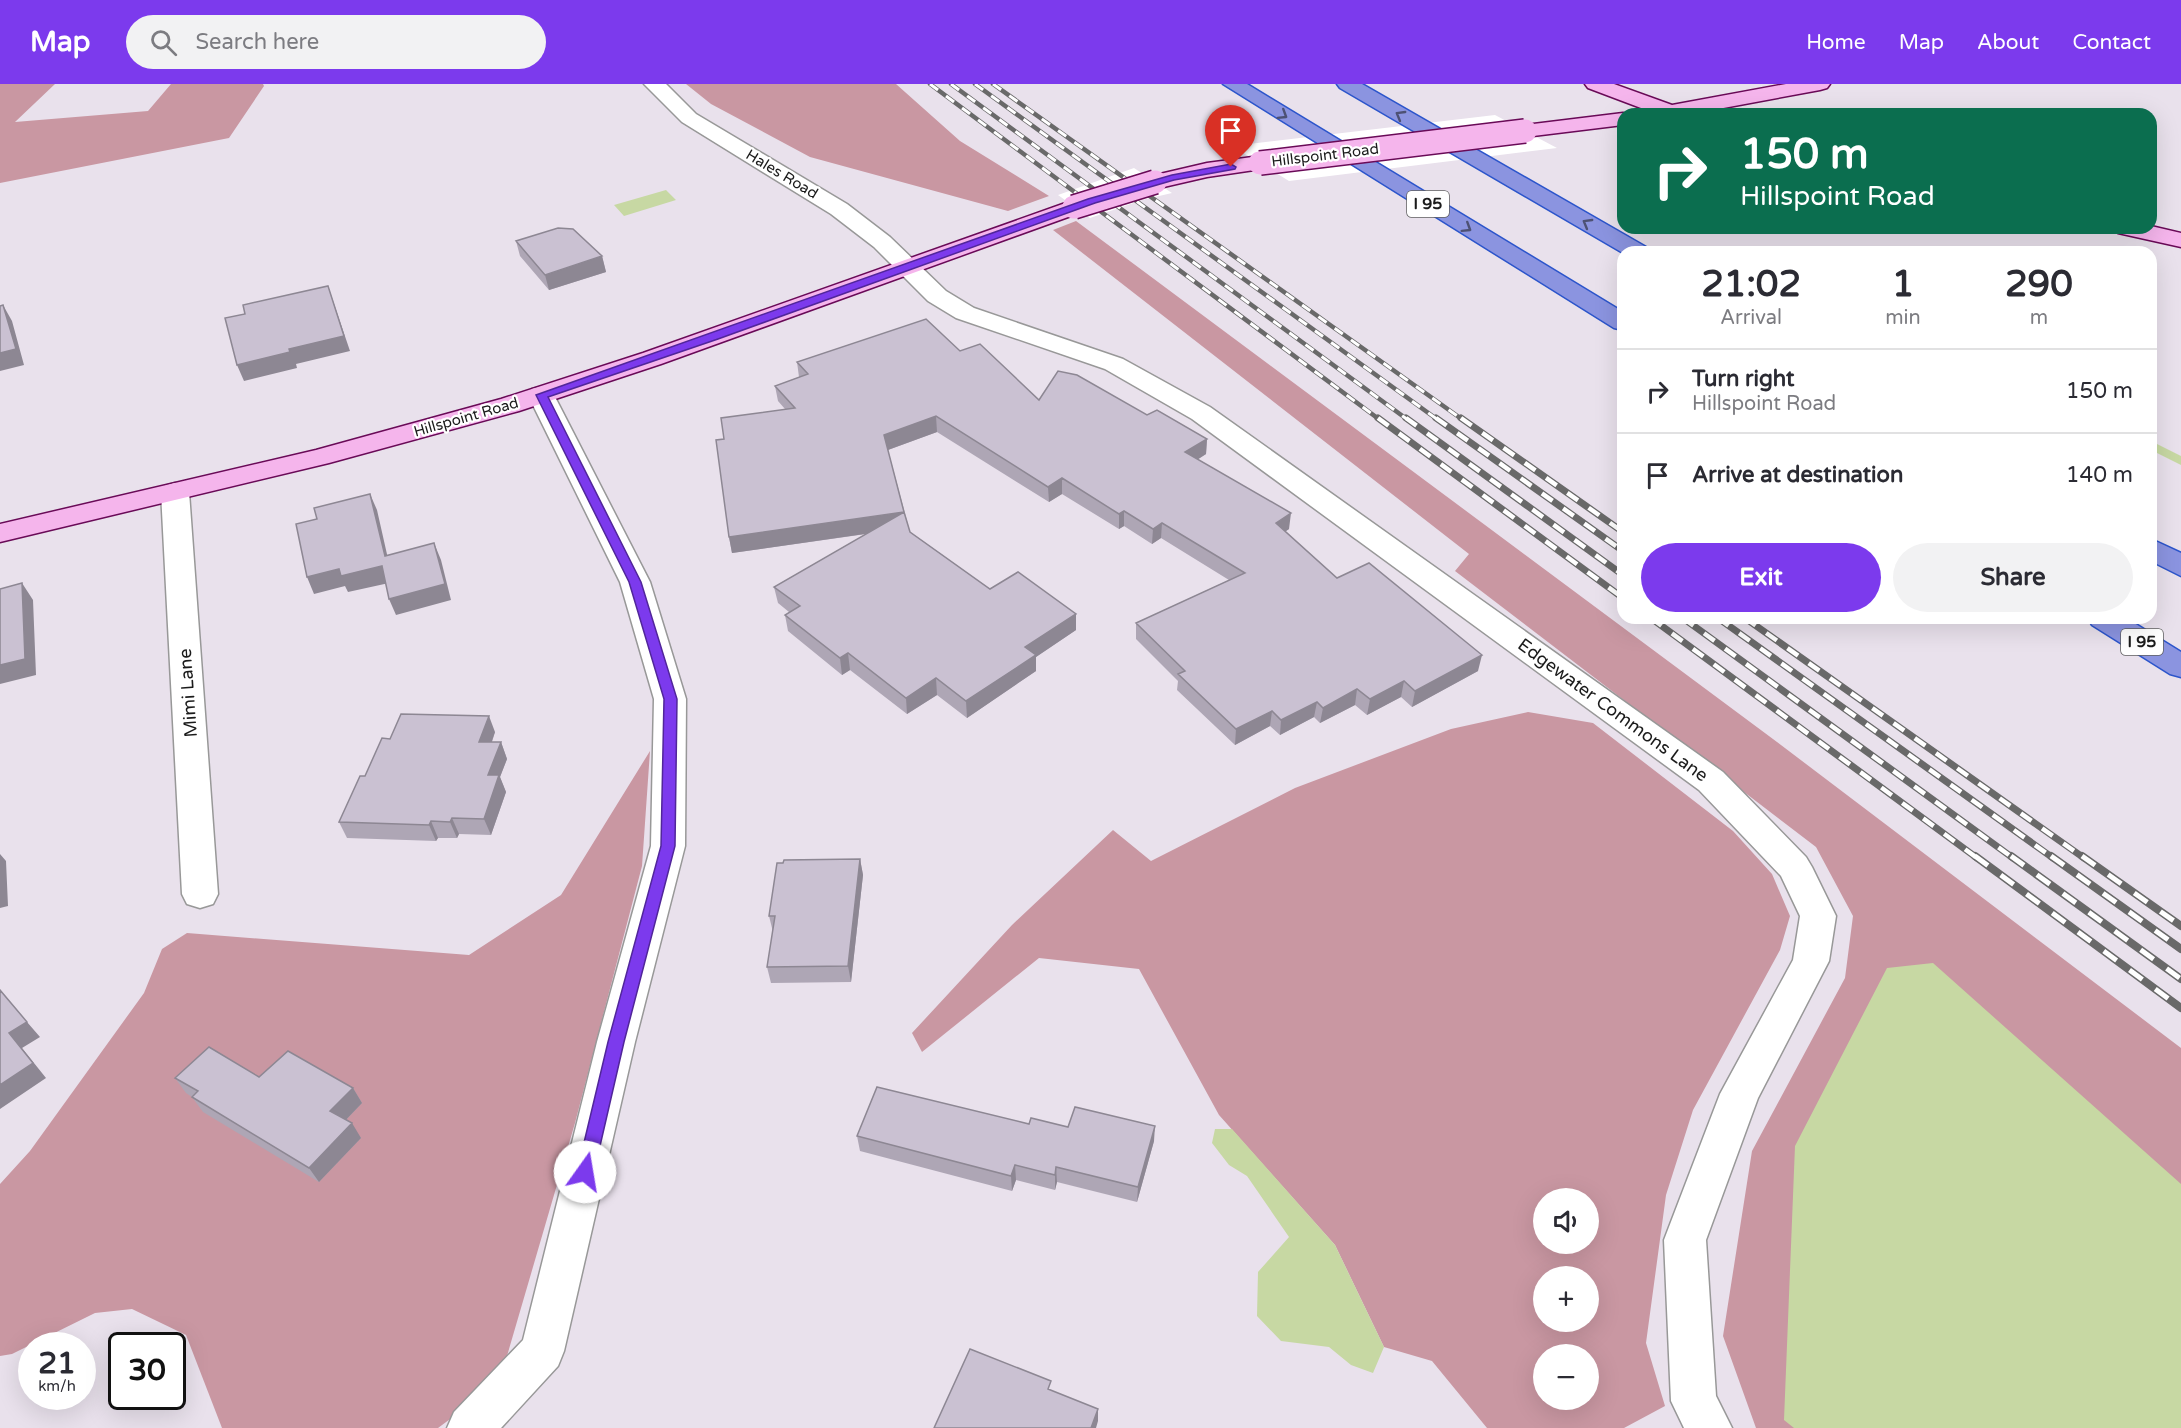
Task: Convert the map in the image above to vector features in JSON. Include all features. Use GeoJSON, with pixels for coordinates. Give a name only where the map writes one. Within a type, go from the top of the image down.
{"type":"FeatureCollection","features":[{"type":"Feature","properties":{"kind":"highway","name":"I 95"},"geometry":{"type":"LineString","coordinates":[[1233,84],[1617,319]]}},
{"type":"Feature","properties":{"kind":"highway"},"geometry":{"type":"LineString","coordinates":[[1347,84],[1628,246]]}},
{"type":"Feature","properties":{"kind":"highway"},"geometry":{"type":"LineString","coordinates":[[2157,552],[2181,566]]}},
{"type":"Feature","properties":{"kind":"highway","name":"I 95"},"geometry":{"type":"LineString","coordinates":[[2113,624],[2181,666]]}},
{"type":"Feature","properties":{"kind":"street","name":"Hales Road"},"geometry":{"type":"LineString","coordinates":[[654,84],[689,118],[839,209],[909,266]]}},
{"type":"Feature","properties":{"kind":"street"},"geometry":{"type":"LineString","coordinates":[[1595,84],[1655,108]]}},
{"type":"Feature","properties":{"kind":"street"},"geometry":{"type":"LineString","coordinates":[[1694,108],[1820,84]]}},
{"type":"Feature","properties":{"kind":"street"},"geometry":{"type":"LineString","coordinates":[[1762,95],[1773,108]]}},
{"type":"Feature","properties":{"kind":"street","name":"Hillspoint Road"},"geometry":{"type":"LineString","coordinates":[[0,533],[420,431],[542,395],[1074,207],[1155,182],[1207,170],[1617,121]]}},
{"type":"Feature","properties":{"kind":"street"},"geometry":{"type":"LineString","coordinates":[[2154,234],[2181,240]]}},
{"type":"Feature","properties":{"kind":"street","name":"Edgewater Commons Lane"},"geometry":{"type":"LineString","coordinates":[[909,266],[937,296],[965,313],[1114,364],[1201,413],[1711,781],[1794,867],[1818,916],[1811,961],[1740,1094],[1685,1240],[1694,1401],[1709,1428]]}},
{"type":"Feature","properties":{"kind":"street"},"geometry":{"type":"LineString","coordinates":[[470,1428],[542,1351],[616,1042],[668,846],[670,699],[635,582],[542,395]]}},
{"type":"Feature","properties":{"kind":"street","name":"Mimi Lane"},"geometry":{"type":"LineString","coordinates":[[175,492],[200,894]]}},
{"type":"Feature","properties":{"kind":"shaded area"},"geometry":{"type":"Polygon","coordinates":[[[0,84],[55,84],[15,122],[148,111],[171,84],[263,84],[264,86],[229,138],[0,183],[0,84]]]}},
{"type":"Feature","properties":{"kind":"shaded area"},"geometry":{"type":"Polygon","coordinates":[[[686,84],[896,84],[960,141],[1049,196],[1008,211],[810,157],[711,104],[686,84]]]}},
{"type":"Feature","properties":{"kind":"shaded area"},"geometry":{"type":"Polygon","coordinates":[[[666,190],[676,200],[624,216],[614,205],[666,190]]]}},
{"type":"Feature","properties":{"kind":"shaded area"},"geometry":{"type":"Polygon","coordinates":[[[1076,221],[1777,742],[2181,1048],[2181,1428],[1756,1428],[1723,1336],[1752,1151],[1845,978],[1853,916],[1816,847],[1455,571],[1469,554],[1053,230],[1076,221]]]}},
{"type":"Feature","properties":{"kind":"shaded area"},"geometry":{"type":"Polygon","coordinates":[[[1528,712],[1593,723],[1733,831],[1772,874],[1790,916],[1780,950],[1693,1110],[1666,1195],[1646,1343],[1665,1406],[1624,1428],[1487,1428],[1432,1361],[1384,1347],[1335,1245],[1219,1115],[1139,969],[1039,958],[922,1052],[912,1033],[1012,925],[1113,830],[1151,861],[1295,788],[1451,729],[1528,712]]]}},
{"type":"Feature","properties":{"kind":"shaded area"},"geometry":{"type":"Polygon","coordinates":[[[650,751],[642,866],[575,1123],[507,1356],[465,1408],[438,1428],[222,1428],[186,1332],[180,1332],[132,1309],[95,1313],[57,1332],[18,1332],[18,1351],[0,1356],[0,1184],[30,1151],[144,993],[162,949],[187,933],[469,955],[561,895],[650,751]]]}},
{"type":"Feature","properties":{"kind":"shaded area"},"geometry":{"type":"Polygon","coordinates":[[[1933,963],[2181,1184],[2181,1428],[1794,1428],[1784,1420],[1795,1146],[1887,968],[1933,963]]]}},
{"type":"Feature","properties":{"kind":"shaded area"},"geometry":{"type":"Polygon","coordinates":[[[1215,1129],[1232,1129],[1335,1245],[1384,1347],[1373,1373],[1351,1365],[1329,1347],[1281,1341],[1257,1316],[1258,1272],[1289,1237],[1247,1176],[1229,1165],[1212,1143],[1215,1129]]]}},
{"type":"Feature","properties":{"kind":"pier"},"geometry":{"type":"Polygon","coordinates":[[[1495,115],[1557,148],[1289,181],[1232,146],[1495,115]]]}},
{"type":"Feature","properties":{"kind":"pier"},"geometry":{"type":"Polygon","coordinates":[[[1134,168],[1172,193],[1142,200],[1090,218],[1058,195],[1134,168]]]}},
{"type":"Feature","properties":{"kind":"building"},"geometry":{"type":"Polygon","coordinates":[[[558,228],[573,229],[602,256],[545,275],[516,241],[558,228]]]}},
{"type":"Feature","properties":{"kind":"building"},"geometry":{"type":"Polygon","coordinates":[[[328,286],[344,336],[289,349],[290,352],[237,365],[225,318],[245,314],[243,305],[328,286]]]}},
{"type":"Feature","properties":{"kind":"building"},"geometry":{"type":"Polygon","coordinates":[[[3,305],[16,349],[0,353],[0,306],[3,305]]]}},
{"type":"Feature","properties":{"kind":"building"},"geometry":{"type":"Polygon","coordinates":[[[926,319],[960,351],[980,344],[1039,400],[1058,371],[1077,375],[1147,415],[1157,410],[1207,439],[1185,452],[1291,513],[1276,523],[1337,578],[1369,563],[1482,655],[1415,691],[1404,681],[1370,699],[1357,689],[1323,708],[1317,702],[1281,720],[1272,711],[1236,729],[1178,674],[1185,671],[1136,623],[1245,573],[1162,523],[1153,529],[1124,511],[1119,514],[1062,478],[1048,487],[936,416],[884,435],[904,512],[729,537],[716,440],[724,439],[721,418],[795,408],[775,386],[808,374],[797,362],[926,319]]]}},
{"type":"Feature","properties":{"kind":"building"},"geometry":{"type":"Polygon","coordinates":[[[370,494],[385,556],[434,543],[445,584],[389,599],[382,566],[341,576],[339,569],[307,577],[296,524],[317,519],[314,508],[370,494]]]}},
{"type":"Feature","properties":{"kind":"building"},"geometry":{"type":"Polygon","coordinates":[[[904,512],[910,532],[990,589],[1018,572],[1076,614],[1025,647],[1036,655],[966,701],[936,678],[906,698],[848,653],[840,658],[785,615],[800,606],[774,587],[904,512]]]}},
{"type":"Feature","properties":{"kind":"building"},"geometry":{"type":"Polygon","coordinates":[[[22,583],[25,659],[0,665],[0,589],[22,583]]]}},
{"type":"Feature","properties":{"kind":"building"},"geometry":{"type":"Polygon","coordinates":[[[401,714],[489,716],[479,742],[501,742],[488,775],[499,775],[484,819],[452,818],[450,822],[431,821],[429,825],[339,822],[360,776],[365,776],[382,738],[390,739],[401,714]]]}},
{"type":"Feature","properties":{"kind":"building"},"geometry":{"type":"Polygon","coordinates":[[[860,859],[848,966],[767,967],[775,916],[769,916],[777,863],[783,863],[784,860],[860,859]]]}},
{"type":"Feature","properties":{"kind":"building"},"geometry":{"type":"Polygon","coordinates":[[[0,990],[27,1022],[9,1033],[33,1063],[0,1085],[0,990]]]}},
{"type":"Feature","properties":{"kind":"building"},"geometry":{"type":"Polygon","coordinates":[[[209,1047],[259,1077],[288,1051],[353,1088],[330,1111],[352,1123],[309,1168],[192,1097],[198,1091],[175,1078],[209,1047]]]}},
{"type":"Feature","properties":{"kind":"building"},"geometry":{"type":"Polygon","coordinates":[[[877,1087],[1029,1124],[1031,1118],[1068,1127],[1075,1107],[1155,1126],[1138,1187],[1056,1167],[1055,1175],[1015,1165],[1011,1176],[857,1136],[877,1087]]]}},
{"type":"Feature","properties":{"kind":"building"},"geometry":{"type":"Polygon","coordinates":[[[970,1349],[1051,1381],[1048,1389],[1098,1409],[1091,1428],[934,1428],[970,1349]]]}},
{"type":"Feature","properties":{"kind":"waterway"},"geometry":{"type":"LineString","coordinates":[[2157,448],[2181,461]]}},
{"type":"Feature","properties":{"kind":"railway"},"geometry":{"type":"LineString","coordinates":[[930,84],[1380,420]]}},
{"type":"Feature","properties":{"kind":"railway"},"geometry":{"type":"LineString","coordinates":[[951,84],[1408,420]]}},
{"type":"Feature","properties":{"kind":"railway"},"geometry":{"type":"LineString","coordinates":[[975,84],[1438,420]]}},
{"type":"Feature","properties":{"kind":"railway"},"geometry":{"type":"LineString","coordinates":[[993,84],[1463,420]]}},
{"type":"Feature","properties":{"kind":"railway"},"geometry":{"type":"LineString","coordinates":[[1378,418],[1617,594]]}},
{"type":"Feature","properties":{"kind":"railway"},"geometry":{"type":"LineString","coordinates":[[1406,418],[1617,571]]}},
{"type":"Feature","properties":{"kind":"railway"},"geometry":{"type":"LineString","coordinates":[[1436,418],[1617,547]]}},
{"type":"Feature","properties":{"kind":"railway"},"geometry":{"type":"LineString","coordinates":[[1461,418],[1617,528]]}},
{"type":"Feature","properties":{"kind":"railway"},"geometry":{"type":"LineString","coordinates":[[1659,624],[1977,858]]}},
{"type":"Feature","properties":{"kind":"railway"},"geometry":{"type":"LineString","coordinates":[[1691,624],[2013,858]]}},
{"type":"Feature","properties":{"kind":"railway"},"geometry":{"type":"LineString","coordinates":[[1726,624],[2053,858]]}},
{"type":"Feature","properties":{"kind":"railway"},"geometry":{"type":"LineString","coordinates":[[1753,624],[2084,858]]}},
{"type":"Feature","properties":{"kind":"railway"},"geometry":{"type":"LineString","coordinates":[[1975,856],[2181,1008]]}},
{"type":"Feature","properties":{"kind":"railway"},"geometry":{"type":"LineString","coordinates":[[2011,856],[2181,979]]}},
{"type":"Feature","properties":{"kind":"railway"},"geometry":{"type":"LineString","coordinates":[[2051,856],[2181,949]]}},
{"type":"Feature","properties":{"kind":"railway"},"geometry":{"type":"LineString","coordinates":[[2082,856],[2181,926]]}},
{"type":"Feature","properties":{"kind":"route"},"geometry":{"type":"LineString","coordinates":[[585,1172],[616,1042],[668,846],[670,699],[635,582],[542,395],[647,360],[1115,193],[1172,177],[1231,167]]}}]}
